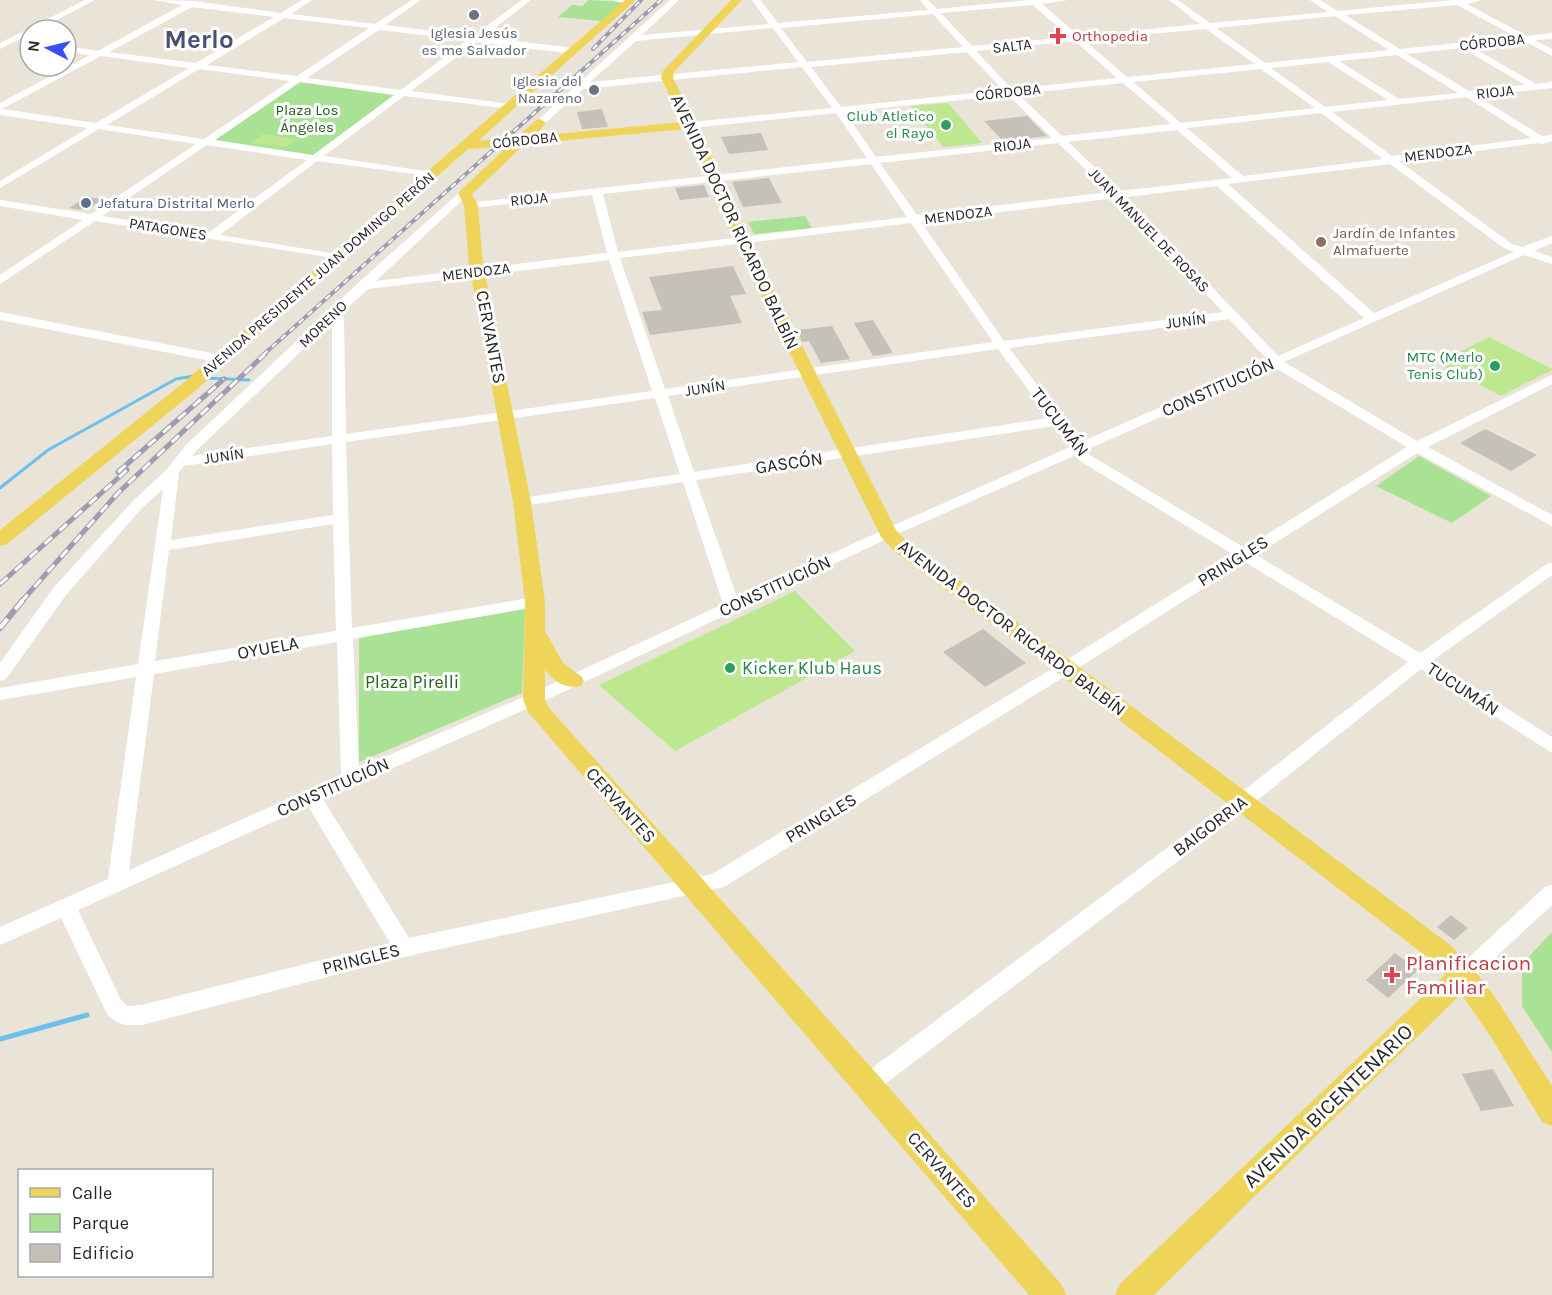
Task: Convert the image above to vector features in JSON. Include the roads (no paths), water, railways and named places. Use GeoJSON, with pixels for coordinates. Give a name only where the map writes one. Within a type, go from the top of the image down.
{"type":"FeatureCollection","features":[{"type":"Feature","properties":{"kind":"main road","name":"AVENIDA PRESIDENTE JUAN DOMINGO PERÓN"},"geometry":{"type":"LineString","coordinates":[[0,540],[189,387],[631,0]]}},
{"type":"Feature","properties":{"kind":"main road","name":"AVENIDA DOCTOR RICARDO BALBÍN"},"geometry":{"type":"LineString","coordinates":[[736,0],[669,71],[667,78],[691,125],[741,240],[888,533],[901,547],[1066,668],[1440,952],[1463,975],[1490,1011],[1552,1112]]}},
{"type":"Feature","properties":{"kind":"main road"},"geometry":{"type":"LineString","coordinates":[[540,123],[539,128],[542,133],[562,137]]}},
{"type":"Feature","properties":{"kind":"main road","name":"MORENO"},"geometry":{"type":"LineString","coordinates":[[468,199],[540,123]]}},
{"type":"Feature","properties":{"kind":"main road","name":"CÓRDOBA"},"geometry":{"type":"LineString","coordinates":[[464,146],[691,125]]}},
{"type":"Feature","properties":{"kind":"main road","name":"CERVANTES"},"geometry":{"type":"LineString","coordinates":[[468,199],[478,272],[522,502],[535,602],[534,699],[539,712],[868,1084],[1050,1295]]}},
{"type":"Feature","properties":{"kind":"main road"},"geometry":{"type":"LineString","coordinates":[[536,633],[555,668],[573,681]]}},
{"type":"Feature","properties":{"kind":"main road","name":"AVENIDA BICENTENARIO"},"geometry":{"type":"LineString","coordinates":[[1131,1295],[1463,975]]}},
{"type":"Feature","properties":{"kind":"street"},"geometry":{"type":"LineString","coordinates":[[55,18],[91,0]]}},
{"type":"Feature","properties":{"kind":"street"},"geometry":{"type":"LineString","coordinates":[[158,0],[196,2],[574,51]]}},
{"type":"Feature","properties":{"kind":"street"},"geometry":{"type":"LineString","coordinates":[[0,185],[308,0]]}},
{"type":"Feature","properties":{"kind":"street"},"geometry":{"type":"LineString","coordinates":[[0,280],[417,0]]}},
{"type":"Feature","properties":{"kind":"street"},"geometry":{"type":"LineString","coordinates":[[211,236],[527,0]]}},
{"type":"Feature","properties":{"kind":"street"},"geometry":{"type":"LineString","coordinates":[[617,0],[638,0]]}},
{"type":"Feature","properties":{"kind":"street","name":"MORENO"},"geometry":{"type":"LineString","coordinates":[[540,123],[675,0]]}},
{"type":"Feature","properties":{"kind":"street","name":"TUCUMÁN"},"geometry":{"type":"LineString","coordinates":[[756,0],[838,109],[1001,345],[1085,458],[1420,661],[1552,746]]}},
{"type":"Feature","properties":{"kind":"street","name":"JUAN MANUEL DE ROSAS"},"geometry":{"type":"LineString","coordinates":[[924,0],[1010,92],[1118,195],[1283,369],[1417,447],[1552,521]]}},
{"type":"Feature","properties":{"kind":"street"},"geometry":{"type":"LineString","coordinates":[[635,38],[1064,0]]}},
{"type":"Feature","properties":{"kind":"street"},"geometry":{"type":"LineString","coordinates":[[1173,0],[1508,246],[1552,261]]}},
{"type":"Feature","properties":{"kind":"street"},"geometry":{"type":"LineString","coordinates":[[1314,0],[1539,140],[1552,145]]}},
{"type":"Feature","properties":{"kind":"street","name":"SALTA"},"geometry":{"type":"LineString","coordinates":[[580,86],[1478,0]]}},
{"type":"Feature","properties":{"kind":"street"},"geometry":{"type":"LineString","coordinates":[[1033,1],[1241,180]]}},
{"type":"Feature","properties":{"kind":"street"},"geometry":{"type":"LineString","coordinates":[[1457,1],[1552,53]]}},
{"type":"Feature","properties":{"kind":"street"},"geometry":{"type":"LineString","coordinates":[[0,107],[196,2]]}},
{"type":"Feature","properties":{"kind":"street"},"geometry":{"type":"LineString","coordinates":[[3,42],[18,36]]}},
{"type":"Feature","properties":{"kind":"street","name":"CÓRDOBA"},"geometry":{"type":"LineString","coordinates":[[691,125],[1552,36]]}},
{"type":"Feature","properties":{"kind":"street"},"geometry":{"type":"LineString","coordinates":[[3,42],[18,44]]}},
{"type":"Feature","properties":{"kind":"street"},"geometry":{"type":"LineString","coordinates":[[1463,45],[1535,87]]}},
{"type":"Feature","properties":{"kind":"street"},"geometry":{"type":"LineString","coordinates":[[78,51],[510,107]]}},
{"type":"Feature","properties":{"kind":"street"},"geometry":{"type":"LineString","coordinates":[[1330,59],[1397,102]]}},
{"type":"Feature","properties":{"kind":"street","name":"RIOJA"},"geometry":{"type":"LineString","coordinates":[[468,199],[597,192],[716,180],[1061,139],[1552,86]]}},
{"type":"Feature","properties":{"kind":"street"},"geometry":{"type":"LineString","coordinates":[[0,112],[432,175]]}},
{"type":"Feature","properties":{"kind":"street","name":"MENDOZA"},"geometry":{"type":"LineString","coordinates":[[362,286],[1220,183],[1552,138]]}},
{"type":"Feature","properties":{"kind":"street"},"geometry":{"type":"LineString","coordinates":[[1220,183],[1372,318]]}},
{"type":"Feature","properties":{"kind":"street"},"geometry":{"type":"LineString","coordinates":[[597,192],[613,255],[732,606]]}},
{"type":"Feature","properties":{"kind":"street","name":"MORENO"},"geometry":{"type":"LineString","coordinates":[[0,675],[60,591],[191,448],[336,314],[362,286],[468,199]]}},
{"type":"Feature","properties":{"kind":"street","name":"PATAGONES"},"geometry":{"type":"LineString","coordinates":[[0,203],[337,257]]}},
{"type":"Feature","properties":{"kind":"street","name":"CONSTITUCIÓN"},"geometry":{"type":"LineString","coordinates":[[0,936],[311,796],[534,699],[888,533],[1552,239]]}},
{"type":"Feature","properties":{"kind":"street"},"geometry":{"type":"LineString","coordinates":[[336,314],[338,319],[340,518],[350,779]]}},
{"type":"Feature","properties":{"kind":"street","name":"JUNÍN"},"geometry":{"type":"LineString","coordinates":[[176,467],[339,440],[1001,345],[1230,315]]}},
{"type":"Feature","properties":{"kind":"street"},"geometry":{"type":"LineString","coordinates":[[0,316],[221,359]]}},
{"type":"Feature","properties":{"kind":"street","name":"PRINGLES"},"geometry":{"type":"LineString","coordinates":[[66,907],[114,1007],[123,1016],[142,1015],[404,948],[717,881],[1066,668],[1417,447],[1552,379]]}},
{"type":"Feature","properties":{"kind":"street","name":"GASCÓN"},"geometry":{"type":"LineString","coordinates":[[522,502],[1056,421]]}},
{"type":"Feature","properties":{"kind":"street"},"geometry":{"type":"LineString","coordinates":[[117,885],[162,546],[176,467]]}},
{"type":"Feature","properties":{"kind":"street"},"geometry":{"type":"LineString","coordinates":[[162,546],[340,518]]}},
{"type":"Feature","properties":{"kind":"street","name":"BAIGORRIA"},"geometry":{"type":"LineString","coordinates":[[868,1084],[1242,802],[1420,661],[1552,568]]}},
{"type":"Feature","properties":{"kind":"street","name":"OYUELA"},"geometry":{"type":"LineString","coordinates":[[0,694],[535,602]]}},
{"type":"Feature","properties":{"kind":"street"},"geometry":{"type":"LineString","coordinates":[[311,796],[404,948]]}},
{"type":"Feature","properties":{"kind":"street","name":"AVENIDA BICENTENARIO"},"geometry":{"type":"LineString","coordinates":[[1463,975],[1552,893]]}},
{"type":"Feature","properties":{"kind":"waterway"},"geometry":{"type":"LineString","coordinates":[[0,488],[48,450],[176,379],[194,376]]}},
{"type":"Feature","properties":{"kind":"waterway"},"geometry":{"type":"LineString","coordinates":[[205,378],[249,380]]}},
{"type":"Feature","properties":{"kind":"waterway"},"geometry":{"type":"LineString","coordinates":[[0,1039],[87,1015]]}},
{"type":"Feature","properties":{"kind":"railway"},"geometry":{"type":"LineString","coordinates":[[593,49],[641,0]]}},
{"type":"Feature","properties":{"kind":"railway"},"geometry":{"type":"LineString","coordinates":[[263,355],[661,0]]}},
{"type":"Feature","properties":{"kind":"railway"},"geometry":{"type":"LineString","coordinates":[[21,602],[118,493],[265,354]]}},
{"type":"Feature","properties":{"kind":"railway"},"geometry":{"type":"LineString","coordinates":[[118,472],[224,379]]}},
{"type":"Feature","properties":{"kind":"railway"},"geometry":{"type":"LineString","coordinates":[[0,584],[127,470]]}},
{"type":"Feature","properties":{"kind":"railway"},"geometry":{"type":"LineString","coordinates":[[0,628],[23,600]]}},
{"type":"Feature","properties":{"kind":"place","name":"Iglesia Jesús es me Salvador"},"geometry":{"type":"Point","coordinates":[474,15]}},
{"type":"Feature","properties":{"kind":"place","name":"Orthopedia"},"geometry":{"type":"Point","coordinates":[1058,36]}},
{"type":"Feature","properties":{"kind":"place","name":"Iglesia del Nazareno"},"geometry":{"type":"Point","coordinates":[594,90]}},
{"type":"Feature","properties":{"kind":"place","name":"Club Atletico el Rayo"},"geometry":{"type":"Point","coordinates":[946,125]}},
{"type":"Feature","properties":{"kind":"place","name":"Jefatura Distrital Merlo"},"geometry":{"type":"Point","coordinates":[86,203]}},
{"type":"Feature","properties":{"kind":"place","name":"Jardín de Infantes Almafuerte"},"geometry":{"type":"Point","coordinates":[1321,242]}},
{"type":"Feature","properties":{"kind":"place","name":"MTC (Merlo Tenis Club)"},"geometry":{"type":"Point","coordinates":[1495,366]}},
{"type":"Feature","properties":{"kind":"place","name":"Kicker Klub Haus"},"geometry":{"type":"Point","coordinates":[730,668]}},
{"type":"Feature","properties":{"kind":"place","name":"Planificacion Familiar"},"geometry":{"type":"Point","coordinates":[1392,975]}},
{"type":"Feature","properties":{"kind":"district","name":"Merlo"},"geometry":{"type":"Point","coordinates":[199,39]}},
{"type":"Feature","properties":{"kind":"park label","name":"Plaza Los Ángeles"},"geometry":{"type":"Point","coordinates":[307,118]}},
{"type":"Feature","properties":{"kind":"park label","name":"Plaza Pirelli"},"geometry":{"type":"Point","coordinates":[412,682]}}]}
